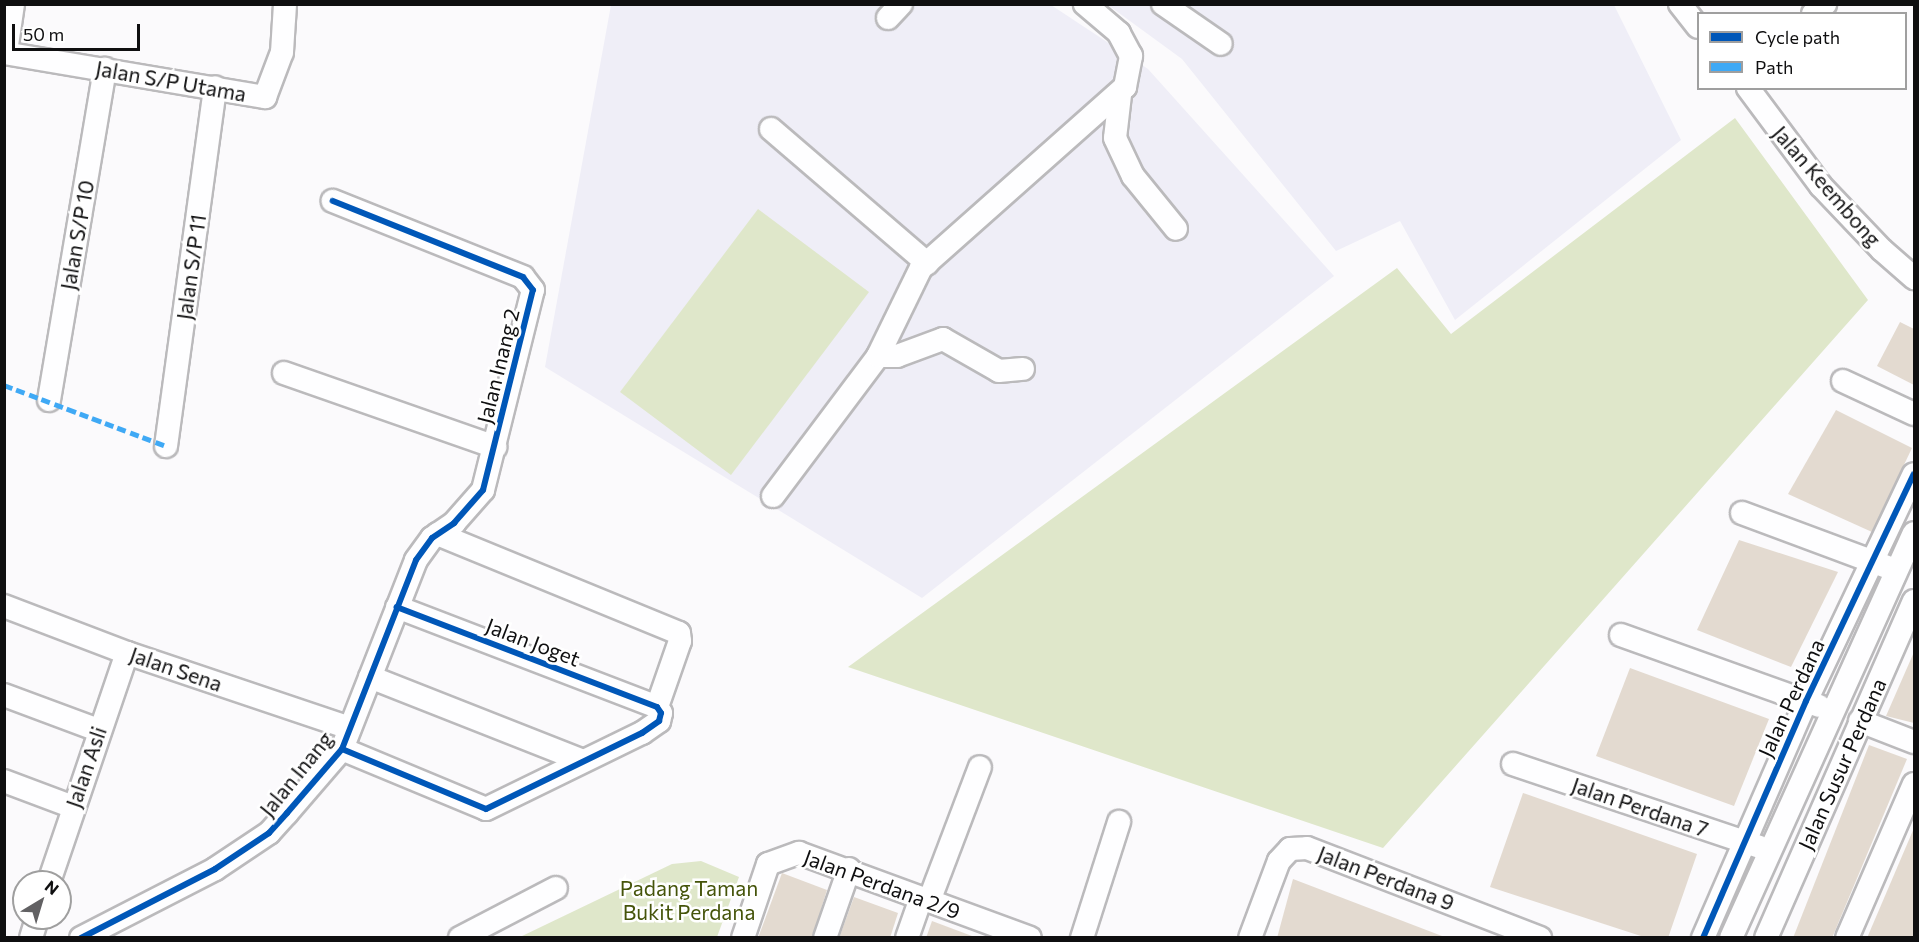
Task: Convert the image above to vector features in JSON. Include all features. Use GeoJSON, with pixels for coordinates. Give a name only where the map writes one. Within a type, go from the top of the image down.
{"type":"FeatureCollection","features":[{"type":"Feature","properties":{"kind":"street","name":"Jalan S/P Utama"},"geometry":{"type":"LineString","coordinates":[[13,4],[5,53],[265,97],[282,52],[285,4]]}},
{"type":"Feature","properties":{"kind":"street"},"geometry":{"type":"LineString","coordinates":[[1085,4],[1119,33],[1131,56],[1129,76],[1120,95],[1115,138],[1133,176],[1176,229]]}},
{"type":"Feature","properties":{"kind":"street"},"geometry":{"type":"LineString","coordinates":[[1163,4],[1221,44]]}},
{"type":"Feature","properties":{"kind":"street"},"geometry":{"type":"LineString","coordinates":[[1680,4],[1697,26]]}},
{"type":"Feature","properties":{"kind":"street","name":"Jalan S/P 10"},"geometry":{"type":"LineString","coordinates":[[49,400],[105,69]]}},
{"type":"Feature","properties":{"kind":"street","name":"Jalan S/P 11"},"geometry":{"type":"LineString","coordinates":[[166,446],[215,87]]}},
{"type":"Feature","properties":{"kind":"street","name":"Jalan Keembong"},"geometry":{"type":"LineString","coordinates":[[1749,90],[1821,186],[1882,250],[1913,274]]}},
{"type":"Feature","properties":{"kind":"street"},"geometry":{"type":"LineString","coordinates":[[773,496],[878,356],[913,277],[1120,95]]}},
{"type":"Feature","properties":{"kind":"street"},"geometry":{"type":"LineString","coordinates":[[771,129],[927,263]]}},
{"type":"Feature","properties":{"kind":"street","name":"Jalan Inang 2"},"geometry":{"type":"LineString","coordinates":[[333,201],[523,277],[533,290],[483,490],[454,523],[435,536]]}},
{"type":"Feature","properties":{"kind":"street"},"geometry":{"type":"LineString","coordinates":[[878,356],[897,356],[942,339],[999,371],[1023,369]]}},
{"type":"Feature","properties":{"kind":"street"},"geometry":{"type":"LineString","coordinates":[[284,373],[495,447]]}},
{"type":"Feature","properties":{"kind":"street"},"geometry":{"type":"LineString","coordinates":[[1843,381],[1914,414]]}},
{"type":"Feature","properties":{"kind":"street","name":"Jalan Perdana"},"geometry":{"type":"LineString","coordinates":[[1703,938],[1806,701],[1914,474]]}},
{"type":"Feature","properties":{"kind":"street"},"geometry":{"type":"LineString","coordinates":[[1742,513],[1897,571]]}},
{"type":"Feature","properties":{"kind":"street","name":"Jalan Perdana"},"geometry":{"type":"LineString","coordinates":[[1731,938],[1768,850],[1914,533]]}},
{"type":"Feature","properties":{"kind":"street"},"geometry":{"type":"LineString","coordinates":[[435,536],[679,633],[680,641],[657,707]]}},
{"type":"Feature","properties":{"kind":"street","name":"Jalan Inang"},"geometry":{"type":"LineString","coordinates":[[81,938],[246,850],[269,833],[346,738],[416,560],[435,536]]}},
{"type":"Feature","properties":{"kind":"street","name":"Jalan Susur Perdana"},"geometry":{"type":"LineString","coordinates":[[1768,932],[1914,602]]}},
{"type":"Feature","properties":{"kind":"street","name":"Jalan Sena"},"geometry":{"type":"LineString","coordinates":[[4,606],[346,738],[486,809],[581,760],[642,733],[659,721],[661,713],[657,707]]}},
{"type":"Feature","properties":{"kind":"street","name":"Jalan Joget"},"geometry":{"type":"LineString","coordinates":[[397,607],[657,707]]}},
{"type":"Feature","properties":{"kind":"street"},"geometry":{"type":"LineString","coordinates":[[1621,635],[1832,710]]}},
{"type":"Feature","properties":{"kind":"street","name":"Jalan Asli"},"geometry":{"type":"LineString","coordinates":[[53,870],[98,730],[127,653]]}},
{"type":"Feature","properties":{"kind":"street"},"geometry":{"type":"LineString","coordinates":[[370,677],[581,760]]}},
{"type":"Feature","properties":{"kind":"street"},"geometry":{"type":"LineString","coordinates":[[4,695],[98,730]]}},
{"type":"Feature","properties":{"kind":"street"},"geometry":{"type":"LineString","coordinates":[[1860,721],[1914,742]]}},
{"type":"Feature","properties":{"kind":"street","name":"Jalan Perdana 7"},"geometry":{"type":"LineString","coordinates":[[1513,764],[1768,850]]}},
{"type":"Feature","properties":{"kind":"street"},"geometry":{"type":"LineString","coordinates":[[907,938],[980,767]]}},
{"type":"Feature","properties":{"kind":"street"},"geometry":{"type":"LineString","coordinates":[[4,781],[73,807]]}},
{"type":"Feature","properties":{"kind":"street"},"geometry":{"type":"LineString","coordinates":[[1847,938],[1914,784]]}},
{"type":"Feature","properties":{"kind":"street"},"geometry":{"type":"LineString","coordinates":[[1082,938],[1119,822]]}},
{"type":"Feature","properties":{"kind":"street","name":"Jalan Perdana 9"},"geometry":{"type":"LineString","coordinates":[[1250,938],[1279,861],[1290,849],[1307,848],[1540,938]]}},
{"type":"Feature","properties":{"kind":"street","name":"Jalan Perdana 2/9"},"geometry":{"type":"LineString","coordinates":[[743,938],[768,864],[799,853],[849,869],[925,899],[995,931],[1030,938]]}},
{"type":"Feature","properties":{"kind":"street"},"geometry":{"type":"LineString","coordinates":[[825,938],[849,869]]}},
{"type":"Feature","properties":{"kind":"street"},"geometry":{"type":"LineString","coordinates":[[460,938],[556,888]]}},
{"type":"Feature","properties":{"kind":"shaded area"},"geometry":{"type":"Polygon","coordinates":[[[611,5],[1051,5],[1148,69],[1334,276],[922,598],[545,367],[611,5]]]}},
{"type":"Feature","properties":{"kind":"shaded area"},"geometry":{"type":"Polygon","coordinates":[[[1108,5],[1614,5],[1681,140],[1455,320],[1400,221],[1336,251],[1182,59],[1108,5]]]}},
{"type":"Feature","properties":{"kind":"green space"},"geometry":{"type":"Polygon","coordinates":[[[1735,118],[1868,300],[1383,848],[848,667],[1397,268],[1451,334],[1735,118]]]}},
{"type":"Feature","properties":{"kind":"green space"},"geometry":{"type":"Polygon","coordinates":[[[758,209],[869,292],[731,475],[620,392],[758,209]]]}},
{"type":"Feature","properties":{"kind":"green space","name":"Padang Taman Bukit Perdana"},"geometry":{"type":"Polygon","coordinates":[[[701,861],[739,877],[717,937],[520,937],[672,864],[701,861]]]}},
{"type":"Feature","properties":{"kind":"building"},"geometry":{"type":"Polygon","coordinates":[[[1900,322],[1914,329],[1914,385],[1877,366],[1900,322]]]}},
{"type":"Feature","properties":{"kind":"building"},"geometry":{"type":"Polygon","coordinates":[[[1836,410],[1912,448],[1872,532],[1788,494],[1836,410]]]}},
{"type":"Feature","properties":{"kind":"building"},"geometry":{"type":"Polygon","coordinates":[[[1739,540],[1838,572],[1791,667],[1697,630],[1739,540]]]}},
{"type":"Feature","properties":{"kind":"building"},"geometry":{"type":"Polygon","coordinates":[[[1914,652],[1914,723],[1886,716],[1914,652]]]}},
{"type":"Feature","properties":{"kind":"building"},"geometry":{"type":"Polygon","coordinates":[[[1630,668],[1769,719],[1734,806],[1596,756],[1630,668]]]}},
{"type":"Feature","properties":{"kind":"building"},"geometry":{"type":"Polygon","coordinates":[[[1869,745],[1907,759],[1832,938],[1793,938],[1869,745]]]}},
{"type":"Feature","properties":{"kind":"building"},"geometry":{"type":"Polygon","coordinates":[[[1523,793],[1697,854],[1668,938],[1647,938],[1490,887],[1523,793]]]}},
{"type":"Feature","properties":{"kind":"building"},"geometry":{"type":"Polygon","coordinates":[[[1914,828],[1914,938],[1867,938],[1914,828]]]}},
{"type":"Feature","properties":{"kind":"building"},"geometry":{"type":"Polygon","coordinates":[[[782,873],[827,890],[812,938],[758,938],[782,873]]]}},
{"type":"Feature","properties":{"kind":"building"},"geometry":{"type":"Polygon","coordinates":[[[1293,879],[1442,936],[1442,938],[1277,938],[1293,879]]]}},
{"type":"Feature","properties":{"kind":"building"},"geometry":{"type":"Polygon","coordinates":[[[854,897],[898,913],[890,938],[839,938],[854,897]]]}},
{"type":"Feature","properties":{"kind":"building"},"geometry":{"type":"Polygon","coordinates":[[[932,921],[972,936],[972,938],[926,938],[932,921]]]}},
{"type":"Feature","properties":{"kind":"marked path"},"geometry":{"type":"LineString","coordinates":[[4,385],[166,446]]}},
{"type":"Feature","properties":{"kind":"cycle path"},"geometry":{"type":"LineString","coordinates":[[81,938],[215,869],[269,833],[287,813],[342,749],[416,560],[432,538],[454,523],[483,490],[533,290],[523,277],[333,201]]}},
{"type":"Feature","properties":{"kind":"cycle path"},"geometry":{"type":"LineString","coordinates":[[1703,938],[1806,701],[1914,474]]}},
{"type":"Feature","properties":{"kind":"cycle path"},"geometry":{"type":"LineString","coordinates":[[342,749],[486,809],[642,733],[659,721],[661,713],[657,707],[397,607]]}}]}
